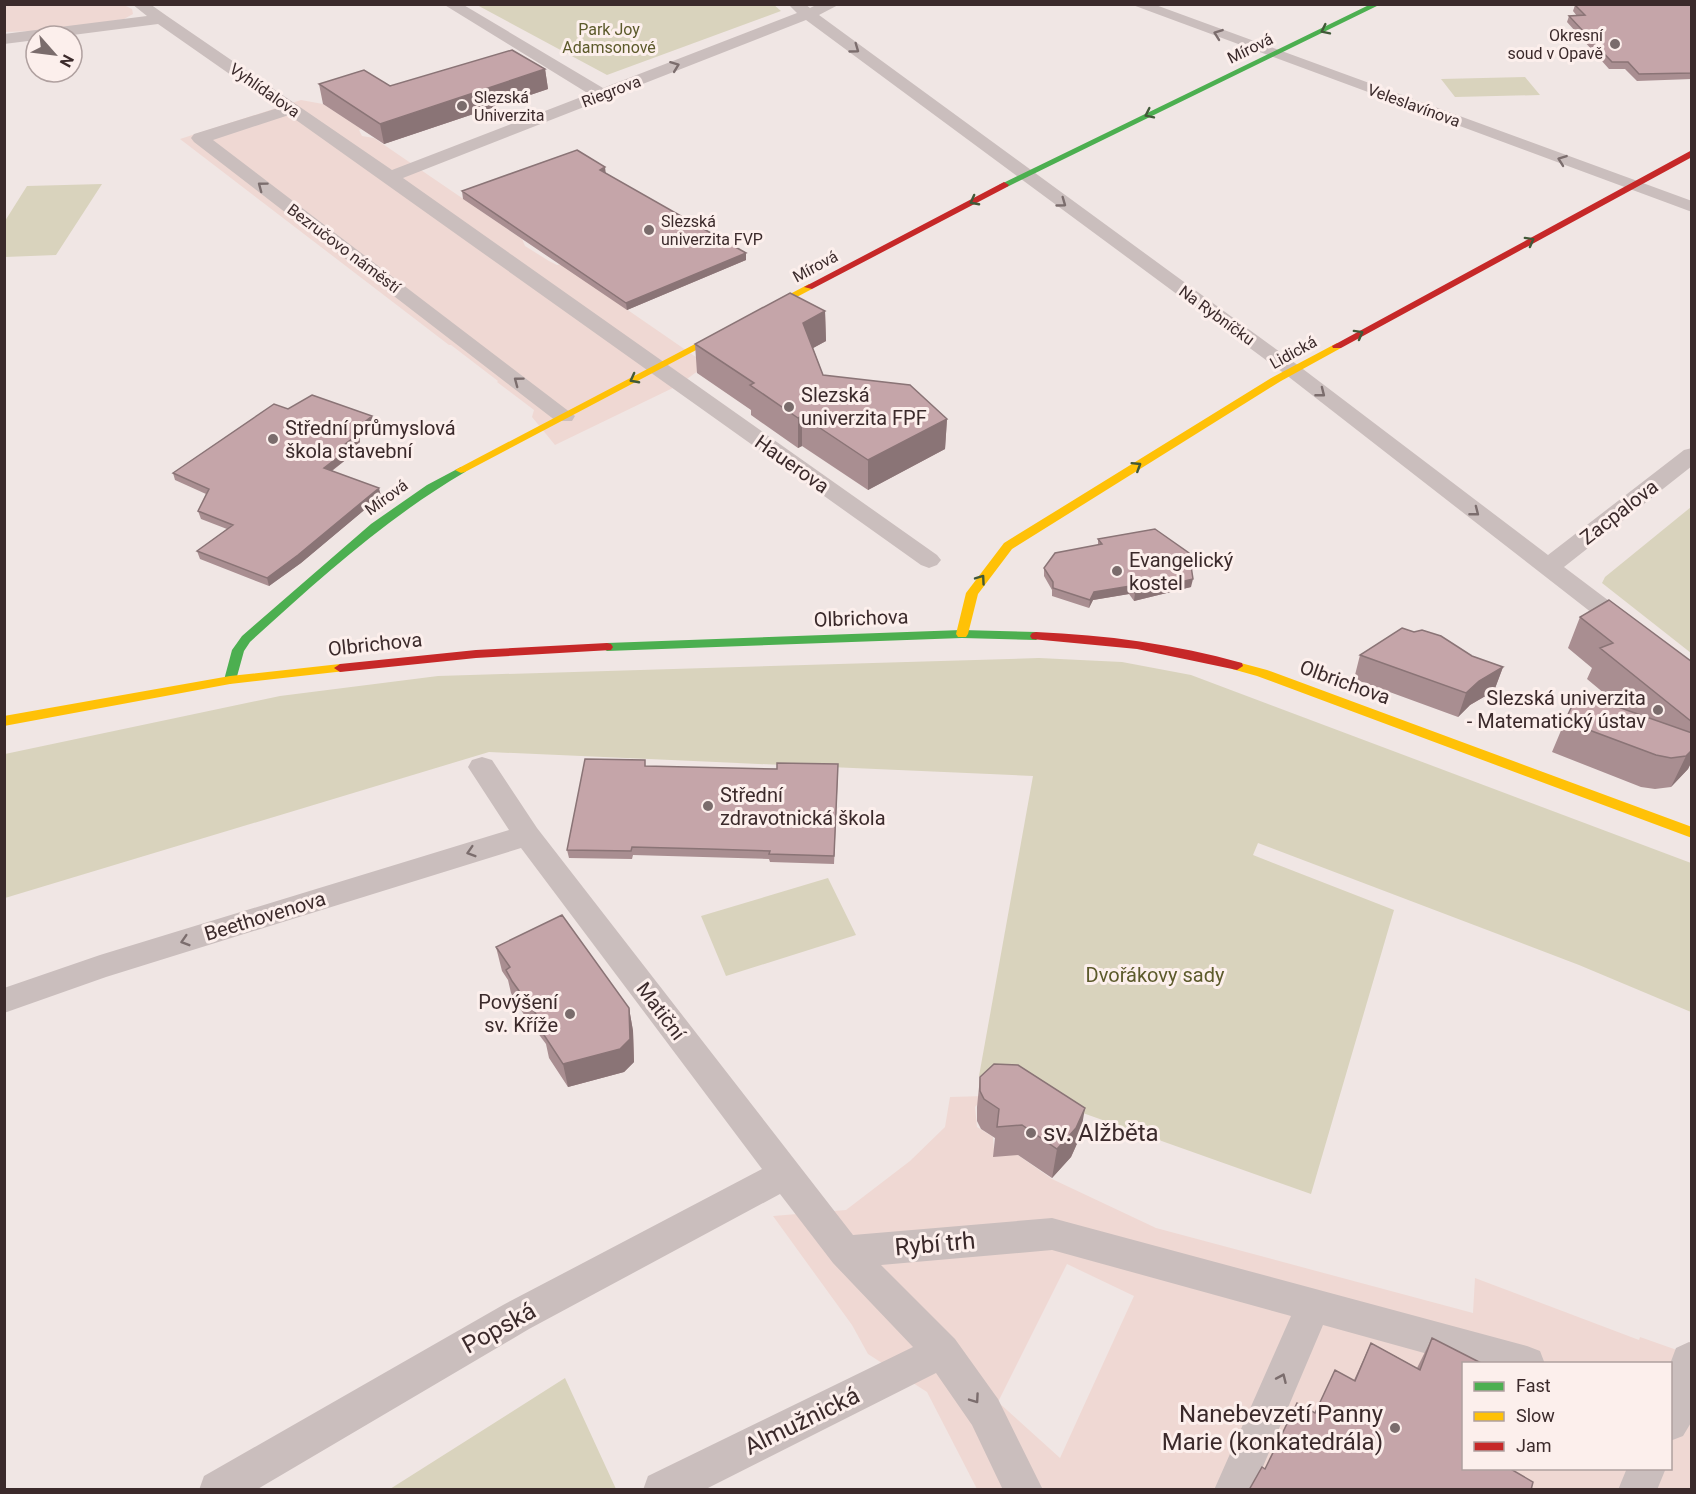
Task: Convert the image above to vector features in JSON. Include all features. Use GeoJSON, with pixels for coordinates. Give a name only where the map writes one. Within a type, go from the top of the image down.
{"type":"FeatureCollection","features":[{"type":"Feature","properties":{"kind":"street","name":"Vyhlídalova"},"geometry":{"type":"LineString","coordinates":[[139,4],[390,177]]}},
{"type":"Feature","properties":{"kind":"street"},"geometry":{"type":"LineString","coordinates":[[450,4],[601,94]]}},
{"type":"Feature","properties":{"kind":"street","name":"Riegrova"},"geometry":{"type":"LineString","coordinates":[[390,177],[601,94],[801,10],[833,4]]}},
{"type":"Feature","properties":{"kind":"street","name":"Veleslavínova"},"geometry":{"type":"LineString","coordinates":[[1137,4],[1692,207]]}},
{"type":"Feature","properties":{"kind":"street","name":"Mírová"},"geometry":{"type":"LineString","coordinates":[[230,680],[238,650],[246,639],[397,507],[440,481],[1024,174],[1378,4]]}},
{"type":"Feature","properties":{"kind":"street","name":"Na Rybníčku"},"geometry":{"type":"LineString","coordinates":[[801,10],[1292,370],[1547,568],[1645,640]]}},
{"type":"Feature","properties":{"kind":"street"},"geometry":{"type":"LineString","coordinates":[[4,39],[162,19]]}},
{"type":"Feature","properties":{"kind":"street","name":"Bezručovo náměstí"},"geometry":{"type":"LineString","coordinates":[[292,109],[200,138],[564,416]]}},
{"type":"Feature","properties":{"kind":"street","name":"Lidická"},"geometry":{"type":"LineString","coordinates":[[962,634],[972,593],[1008,546],[1292,370],[1692,153]]}},
{"type":"Feature","properties":{"kind":"street"},"geometry":{"type":"LineString","coordinates":[[390,177],[655,368]]}},
{"type":"Feature","properties":{"kind":"street","name":"Hauerova"},"geometry":{"type":"LineString","coordinates":[[655,368],[928,560]]}},
{"type":"Feature","properties":{"kind":"street","name":"Zacpalova"},"geometry":{"type":"LineString","coordinates":[[1547,568],[1688,463]]}},
{"type":"Feature","properties":{"kind":"street","name":"Olbrichova"},"geometry":{"type":"LineString","coordinates":[[4,721],[230,680],[415,660],[556,649],[962,634],[1091,638],[1140,643],[1224,661],[1342,702],[1692,833]]}},
{"type":"Feature","properties":{"kind":"street","name":"Matiční"},"geometry":{"type":"LineString","coordinates":[[482,767],[527,834],[845,1252]]}},
{"type":"Feature","properties":{"kind":"street","name":"Beethovenova"},"geometry":{"type":"LineString","coordinates":[[4,1001],[100,967],[527,834]]}},
{"type":"Feature","properties":{"kind":"street","name":"Popská"},"geometry":{"type":"LineString","coordinates":[[218,1490],[516,1317],[785,1174]]}},
{"type":"Feature","properties":{"kind":"street","name":"Rybí trh"},"geometry":{"type":"LineString","coordinates":[[845,1252],[1052,1234],[1520,1362]]}},
{"type":"Feature","properties":{"kind":"street"},"geometry":{"type":"LineString","coordinates":[[845,1252],[942,1351],[985,1412],[1024,1490]]}},
{"type":"Feature","properties":{"kind":"street"},"geometry":{"type":"LineString","coordinates":[[1233,1490],[1314,1305]]}},
{"type":"Feature","properties":{"kind":"street","name":"Almužnická"},"geometry":{"type":"LineString","coordinates":[[662,1490],[942,1351]]}},
{"type":"Feature","properties":{"kind":"street"},"geometry":{"type":"LineString","coordinates":[[1678,1413],[1689,1360]]}},
{"type":"Feature","properties":{"kind":"street"},"geometry":{"type":"LineString","coordinates":[[1637,1490],[1646,1470]]}},
{"type":"Feature","properties":{"kind":"green space","name":"Park Joy Adamsonové"},"geometry":{"type":"Polygon","coordinates":[[[773,4],[781,11],[607,75],[477,5],[773,4]]]}},
{"type":"Feature","properties":{"kind":"green space"},"geometry":{"type":"Polygon","coordinates":[[[1525,77],[1540,95],[1455,97],[1441,79],[1525,77]]]}},
{"type":"Feature","properties":{"kind":"green space"},"geometry":{"type":"Polygon","coordinates":[[[102,184],[56,255],[5,257],[5,221],[27,186],[102,184]]]}},
{"type":"Feature","properties":{"kind":"green space"},"geometry":{"type":"Polygon","coordinates":[[[1691,507],[1691,653],[1602,583],[1605,577],[1691,507]]]}},
{"type":"Feature","properties":{"kind":"green space","name":"Dvořákovy sady"},"geometry":{"type":"Polygon","coordinates":[[[1039,658],[1122,662],[1191,675],[1691,863],[1691,1012],[1579,965],[1258,843],[1253,855],[1394,910],[1311,1194],[979,1076],[1033,776],[489,752],[5,898],[5,754],[280,696],[438,676],[1039,658]]]}},
{"type":"Feature","properties":{"kind":"green space"},"geometry":{"type":"Polygon","coordinates":[[[828,878],[856,935],[726,976],[701,916],[828,878]]]}},
{"type":"Feature","properties":{"kind":"green space"},"geometry":{"type":"Polygon","coordinates":[[[565,1378],[616,1489],[390,1489],[565,1378]]]}},
{"type":"Feature","properties":{"kind":"shaded area"},"geometry":{"type":"Polygon","coordinates":[[[4,5],[124,5],[132,9],[133,14],[124,19],[84,25],[24,24],[24,31],[6,32],[4,5]]]}},
{"type":"Feature","properties":{"kind":"shaded area"},"geometry":{"type":"Polygon","coordinates":[[[301,100],[323,104],[362,129],[359,130],[362,136],[374,138],[522,239],[525,246],[557,265],[561,264],[709,366],[679,385],[555,445],[532,417],[534,410],[180,139],[301,100]]]}},
{"type":"Feature","properties":{"kind":"shaded area"},"geometry":{"type":"Polygon","coordinates":[[[985,1096],[975,1107],[977,1127],[993,1137],[994,1151],[1015,1153],[1052,1179],[1156,1228],[1473,1313],[1475,1278],[1639,1340],[1640,1337],[1691,1355],[1690,1490],[1494,1489],[1502,1470],[1672,1470],[1672,1362],[1462,1362],[1462,1365],[1406,1397],[1342,1408],[1257,1489],[977,1489],[927,1392],[868,1354],[852,1325],[773,1216],[846,1210],[910,1161],[945,1127],[950,1097],[985,1096]],[[1067,1264],[998,1402],[1060,1458],[1134,1296],[1067,1264]]]}},
{"type":"Feature","properties":{"kind":"building","name":"Okresní soud v Opavě"},"geometry":{"type":"Polygon","coordinates":[[[1692,4],[1692,73],[1639,74],[1628,62],[1612,62],[1569,16],[1585,15],[1575,5],[1692,4]]]}},
{"type":"Feature","properties":{"kind":"building"},"geometry":{"type":"Polygon","coordinates":[[[512,50],[545,69],[380,124],[319,84],[364,70],[390,86],[512,50]]]}},
{"type":"Feature","properties":{"kind":"building","name":"Slezská univerzita FVP"},"geometry":{"type":"Polygon","coordinates":[[[577,150],[605,167],[600,170],[746,253],[626,303],[462,191],[577,150]]]}},
{"type":"Feature","properties":{"kind":"building"},"geometry":{"type":"Polygon","coordinates":[[[790,293],[825,311],[803,323],[823,375],[910,385],[947,419],[868,460],[802,416],[798,418],[750,385],[754,383],[695,344],[790,293]]]}},
{"type":"Feature","properties":{"kind":"building"},"geometry":{"type":"Polygon","coordinates":[[[312,395],[372,416],[352,432],[358,434],[340,448],[346,451],[324,468],[379,488],[267,578],[197,551],[233,525],[198,511],[209,489],[173,473],[274,404],[288,409],[312,395]]]}},
{"type":"Feature","properties":{"kind":"building","name":"Evangelický kostel"},"geometry":{"type":"Polygon","coordinates":[[[1155,529],[1189,553],[1193,579],[1135,593],[1130,586],[1094,592],[1090,600],[1053,588],[1053,582],[1044,568],[1055,553],[1102,544],[1098,539],[1155,529]]]}},
{"type":"Feature","properties":{"kind":"building"},"geometry":{"type":"Polygon","coordinates":[[[1609,600],[1692,662],[1692,722],[1600,648],[1613,643],[1580,617],[1609,600]]]}},
{"type":"Feature","properties":{"kind":"building"},"geometry":{"type":"Polygon","coordinates":[[[1402,628],[1414,632],[1422,630],[1441,636],[1472,656],[1503,667],[1479,681],[1466,693],[1360,655],[1402,628]]]}},
{"type":"Feature","properties":{"kind":"building"},"geometry":{"type":"Polygon","coordinates":[[[1578,693],[1692,733],[1692,750],[1686,756],[1671,758],[1656,755],[1565,721],[1578,693]]]}},
{"type":"Feature","properties":{"kind":"building","name":"Střední zdravotnická škola"},"geometry":{"type":"Polygon","coordinates":[[[585,759],[645,760],[645,766],[777,769],[777,763],[838,764],[834,856],[769,854],[770,851],[632,847],[631,851],[567,850],[585,759]]]}},
{"type":"Feature","properties":{"kind":"building","name":"Povýšení sv. Kříže"},"geometry":{"type":"Polygon","coordinates":[[[562,915],[629,1008],[630,1039],[620,1049],[563,1064],[544,1035],[549,1032],[512,981],[506,970],[510,967],[496,947],[562,915]]]}},
{"type":"Feature","properties":{"kind":"building"},"geometry":{"type":"Polygon","coordinates":[[[994,1064],[1018,1065],[1085,1108],[1076,1128],[1057,1149],[1022,1125],[997,1127],[999,1109],[984,1099],[980,1091],[980,1077],[994,1064]]]}},
{"type":"Feature","properties":{"kind":"building","name":"Nanebevzetí Panny Marie (konkatedrála)"},"geometry":{"type":"Polygon","coordinates":[[[1432,1338],[1479,1362],[1462,1362],[1462,1470],[1512,1470],[1533,1482],[1531,1490],[1249,1490],[1262,1467],[1265,1469],[1297,1403],[1315,1413],[1335,1370],[1355,1381],[1371,1343],[1420,1370],[1432,1338]]]}},
{"type":"Feature","properties":{"kind":"traffic: fast"},"geometry":{"type":"LineString","coordinates":[[1004,185],[1378,4]]}},
{"type":"Feature","properties":{"kind":"traffic: fast"},"geometry":{"type":"LineString","coordinates":[[230,680],[238,650],[246,639],[375,526],[431,487],[461,470]]}},
{"type":"Feature","properties":{"kind":"traffic: fast"},"geometry":{"type":"LineString","coordinates":[[607,647],[962,634],[1036,636]]}},
{"type":"Feature","properties":{"kind":"traffic: slow"},"geometry":{"type":"LineString","coordinates":[[461,470],[809,287]]}},
{"type":"Feature","properties":{"kind":"traffic: slow"},"geometry":{"type":"LineString","coordinates":[[962,634],[972,593],[1008,546],[1277,379],[1337,346]]}},
{"type":"Feature","properties":{"kind":"traffic: slow"},"geometry":{"type":"LineString","coordinates":[[1237,666],[1262,673],[1692,833]]}},
{"type":"Feature","properties":{"kind":"traffic: slow"},"geometry":{"type":"LineString","coordinates":[[4,721],[230,680],[340,668]]}},
{"type":"Feature","properties":{"kind":"traffic: jam"},"geometry":{"type":"LineString","coordinates":[[1337,346],[1692,153]]}},
{"type":"Feature","properties":{"kind":"traffic: jam"},"geometry":{"type":"LineString","coordinates":[[809,287],[1004,185]]}},
{"type":"Feature","properties":{"kind":"traffic: jam"},"geometry":{"type":"LineString","coordinates":[[1036,636],[1137,645],[1237,666]]}},
{"type":"Feature","properties":{"kind":"traffic: jam"},"geometry":{"type":"LineString","coordinates":[[340,668],[476,654],[607,647]]}},
{"type":"Feature","properties":{"kind":"place","name":"Okresní soud v Opavě"},"geometry":{"type":"Point","coordinates":[1615,44]}},
{"type":"Feature","properties":{"kind":"place","name":"Slezská Univerzita"},"geometry":{"type":"Point","coordinates":[462,106]}},
{"type":"Feature","properties":{"kind":"place","name":"Slezská univerzita FVP"},"geometry":{"type":"Point","coordinates":[649,230]}},
{"type":"Feature","properties":{"kind":"place","name":"Slezská univerzita FPF"},"geometry":{"type":"Point","coordinates":[789,407]}},
{"type":"Feature","properties":{"kind":"place","name":"Střední průmyslová škola stavební"},"geometry":{"type":"Point","coordinates":[273,439]}},
{"type":"Feature","properties":{"kind":"place","name":"Evangelický kostel"},"geometry":{"type":"Point","coordinates":[1117,571]}},
{"type":"Feature","properties":{"kind":"place","name":"Slezská univerzita - Matematický ústav"},"geometry":{"type":"Point","coordinates":[1658,710]}},
{"type":"Feature","properties":{"kind":"place","name":"Střední zdravotnická škola"},"geometry":{"type":"Point","coordinates":[708,806]}},
{"type":"Feature","properties":{"kind":"place","name":"Povýšení sv. Kříže"},"geometry":{"type":"Point","coordinates":[570,1014]}},
{"type":"Feature","properties":{"kind":"place","name":"sv. Alžběta"},"geometry":{"type":"Point","coordinates":[1031,1133]}},
{"type":"Feature","properties":{"kind":"place","name":"Nanebevzetí Panny Marie (konkatedrála)"},"geometry":{"type":"Point","coordinates":[1395,1428]}}]}
